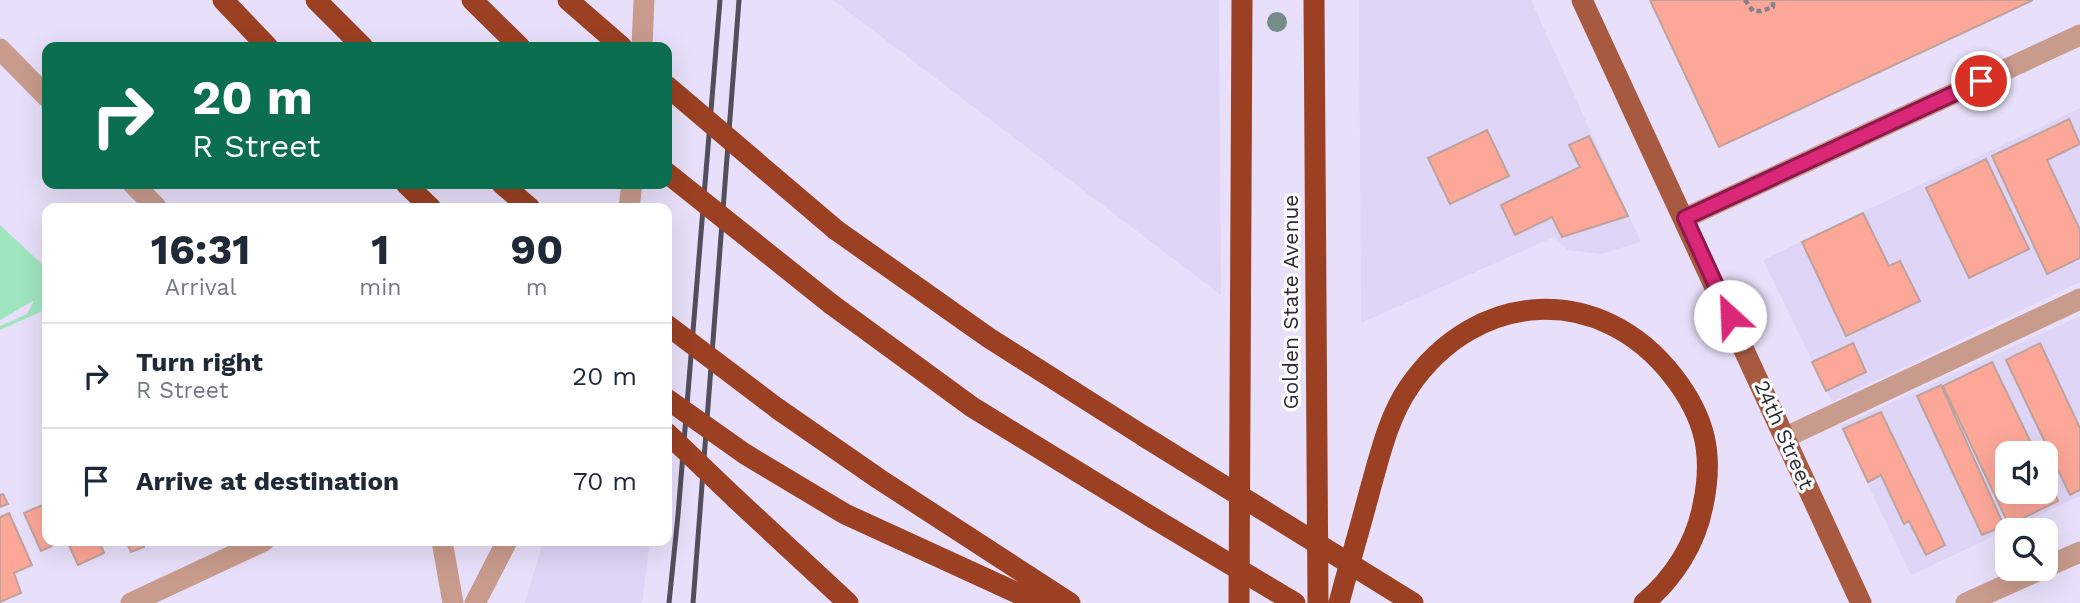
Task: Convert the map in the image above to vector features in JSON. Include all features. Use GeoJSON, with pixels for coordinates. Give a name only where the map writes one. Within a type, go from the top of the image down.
{"type":"FeatureCollection","features":[{"type":"Feature","properties":{"kind":"highway"},"geometry":{"type":"LineString","coordinates":[[223,0],[263,42]]}},
{"type":"Feature","properties":{"kind":"highway"},"geometry":{"type":"LineString","coordinates":[[316,0],[358,42]]}},
{"type":"Feature","properties":{"kind":"highway"},"geometry":{"type":"LineString","coordinates":[[472,0],[514,42]]}},
{"type":"Feature","properties":{"kind":"highway"},"geometry":{"type":"LineString","coordinates":[[568,0],[616,42]]}},
{"type":"Feature","properties":{"kind":"highway"},"geometry":{"type":"LineString","coordinates":[[577,0],[616,42]]}},
{"type":"Feature","properties":{"kind":"highway"},"geometry":{"type":"LineString","coordinates":[[1239,603],[1242,0]]}},
{"type":"Feature","properties":{"kind":"highway","name":"Golden State Avenue"},"geometry":{"type":"LineString","coordinates":[[1314,0],[1318,603]]}},
{"type":"Feature","properties":{"kind":"highway"},"geometry":{"type":"LineString","coordinates":[[672,90],[836,230],[989,338],[1413,603]]}},
{"type":"Feature","properties":{"kind":"highway"},"geometry":{"type":"LineString","coordinates":[[672,177],[831,304],[972,407],[1295,603]]}},
{"type":"Feature","properties":{"kind":"highway"},"geometry":{"type":"LineString","coordinates":[[411,189],[426,203]]}},
{"type":"Feature","properties":{"kind":"highway"},"geometry":{"type":"LineString","coordinates":[[508,189],[524,203]]}},
{"type":"Feature","properties":{"kind":"highway"},"geometry":{"type":"LineString","coordinates":[[1339,603],[1390,421],[1407,389],[1424,366],[1469,329],[1526,310],[1559,308],[1608,322],[1637,338],[1661,360],[1697,411],[1707,449],[1707,485],[1701,518],[1672,575],[1644,603]]}},
{"type":"Feature","properties":{"kind":"highway"},"geometry":{"type":"LineString","coordinates":[[672,330],[879,480],[1070,603]]}},
{"type":"Feature","properties":{"kind":"highway"},"geometry":{"type":"LineString","coordinates":[[672,403],[745,454],[845,514],[1039,603]]}},
{"type":"Feature","properties":{"kind":"highway"},"geometry":{"type":"LineString","coordinates":[[672,438],[848,603]]}},
{"type":"Feature","properties":{"kind":"highway"},"geometry":{"type":"LineString","coordinates":[[1386,586],[1422,603]]}},
{"type":"Feature","properties":{"kind":"main road","name":"24th Street"},"geometry":{"type":"LineString","coordinates":[[1582,0],[1861,603]]}},
{"type":"Feature","properties":{"kind":"street"},"geometry":{"type":"LineString","coordinates":[[642,42],[644,0]]}},
{"type":"Feature","properties":{"kind":"street"},"geometry":{"type":"LineString","coordinates":[[1685,218],[2080,35]]}},
{"type":"Feature","properties":{"kind":"street"},"geometry":{"type":"LineString","coordinates":[[0,49],[42,92]]}},
{"type":"Feature","properties":{"kind":"street"},"geometry":{"type":"LineString","coordinates":[[138,189],[152,203]]}},
{"type":"Feature","properties":{"kind":"street"},"geometry":{"type":"LineString","coordinates":[[1786,437],[2080,299]]}},
{"type":"Feature","properties":{"kind":"street"},"geometry":{"type":"LineString","coordinates":[[131,603],[253,546]]}},
{"type":"Feature","properties":{"kind":"street"},"geometry":{"type":"LineString","coordinates":[[443,546],[453,603]]}},
{"type":"Feature","properties":{"kind":"street"},"geometry":{"type":"LineString","coordinates":[[475,603],[504,546]]}},
{"type":"Feature","properties":{"kind":"street"},"geometry":{"type":"LineString","coordinates":[[2058,562],[2080,552]]}},
{"type":"Feature","properties":{"kind":"street"},"geometry":{"type":"LineString","coordinates":[[1966,603],[2015,581]]}},
{"type":"Feature","properties":{"kind":"path"},"geometry":{"type":"LineString","coordinates":[[1745,0],[1753,11],[1773,7],[1773,0]]}},
{"type":"Feature","properties":{"kind":"shaded area"},"geometry":{"type":"Polygon","coordinates":[[[833,0],[1219,0],[1221,295],[833,0]]]}},
{"type":"Feature","properties":{"kind":"shaded area"},"geometry":{"type":"Polygon","coordinates":[[[1359,0],[1531,0],[1641,242],[1601,254],[1567,250],[1554,237],[1361,323],[1359,0]]]}},
{"type":"Feature","properties":{"kind":"shaded area"},"geometry":{"type":"Polygon","coordinates":[[[2080,108],[2080,282],[1832,402],[1763,260],[2080,108]]]}},
{"type":"Feature","properties":{"kind":"shaded area"},"geometry":{"type":"Polygon","coordinates":[[[2080,316],[2080,496],[2033,518],[1995,518],[1995,536],[1911,575],[1840,426],[2080,316]]]}},
{"type":"Feature","properties":{"kind":"shaded area"},"geometry":{"type":"Polygon","coordinates":[[[542,546],[649,546],[642,603],[525,603],[542,546]]]}},
{"type":"Feature","properties":{"kind":"green space"},"geometry":{"type":"Polygon","coordinates":[[[0,225],[42,264],[42,311],[0,330],[0,326],[27,314],[34,301],[0,320],[0,225]]]}},
{"type":"Feature","properties":{"kind":"building"},"geometry":{"type":"Polygon","coordinates":[[[1650,0],[2033,0],[1719,147],[1650,0]]]}},
{"type":"Feature","properties":{"kind":"building"},"geometry":{"type":"Polygon","coordinates":[[[2069,119],[2080,144],[2047,160],[2080,230],[2080,258],[2047,274],[1992,156],[2069,119]]]}},
{"type":"Feature","properties":{"kind":"building"},"geometry":{"type":"Polygon","coordinates":[[[1487,130],[1509,176],[1450,204],[1428,158],[1487,130]]]}},
{"type":"Feature","properties":{"kind":"building"},"geometry":{"type":"Polygon","coordinates":[[[1589,136],[1628,216],[1562,237],[1552,217],[1515,235],[1501,205],[1580,167],[1569,145],[1589,136]]]}},
{"type":"Feature","properties":{"kind":"building"},"geometry":{"type":"Polygon","coordinates":[[[1986,159],[2029,249],[1969,278],[1926,188],[1986,159]]]}},
{"type":"Feature","properties":{"kind":"building"},"geometry":{"type":"Polygon","coordinates":[[[1863,213],[1889,266],[1900,261],[1920,301],[1846,336],[1802,242],[1863,213]]]}},
{"type":"Feature","properties":{"kind":"building"},"geometry":{"type":"Polygon","coordinates":[[[1853,343],[1866,372],[1826,391],[1812,362],[1853,343]]]}},
{"type":"Feature","properties":{"kind":"building"},"geometry":{"type":"Polygon","coordinates":[[[2040,343],[2080,428],[2080,490],[2070,495],[2058,470],[2058,441],[2044,441],[2006,360],[2040,343]]]}},
{"type":"Feature","properties":{"kind":"building"},"geometry":{"type":"Polygon","coordinates":[[[1992,362],[2030,441],[1995,441],[1995,496],[1943,386],[1992,362]]]}},
{"type":"Feature","properties":{"kind":"building"},"geometry":{"type":"Polygon","coordinates":[[[1941,385],[2000,518],[1995,518],[1995,530],[1982,535],[1917,396],[1941,385]]]}},
{"type":"Feature","properties":{"kind":"building"},"geometry":{"type":"Polygon","coordinates":[[[1881,412],[1945,545],[1926,555],[1909,521],[1904,524],[1881,475],[1868,482],[1843,429],[1881,412]]]}},
{"type":"Feature","properties":{"kind":"building"},"geometry":{"type":"Polygon","coordinates":[[[3,494],[8,504],[0,507],[0,495],[3,494]]]}},
{"type":"Feature","properties":{"kind":"building"},"geometry":{"type":"Polygon","coordinates":[[[1999,504],[2052,504],[2023,518],[2006,518],[1999,504]]]}},
{"type":"Feature","properties":{"kind":"building"},"geometry":{"type":"Polygon","coordinates":[[[42,505],[42,546],[52,546],[41,551],[24,513],[42,505]]]}},
{"type":"Feature","properties":{"kind":"building"},"geometry":{"type":"Polygon","coordinates":[[[9,513],[32,565],[14,573],[21,593],[0,602],[0,517],[9,513]]]}},
{"type":"Feature","properties":{"kind":"building"},"geometry":{"type":"Polygon","coordinates":[[[69,546],[101,546],[104,553],[78,565],[69,546]]]}},
{"type":"Feature","properties":{"kind":"building"},"geometry":{"type":"Polygon","coordinates":[[[128,546],[144,546],[144,547],[131,552],[128,546]]]}},
{"type":"Feature","properties":{"kind":"railway"},"geometry":{"type":"LineString","coordinates":[[669,603],[720,0]]}},
{"type":"Feature","properties":{"kind":"railway"},"geometry":{"type":"LineString","coordinates":[[693,603],[739,0]]}},
{"type":"Feature","properties":{"kind":"route"},"geometry":{"type":"LineString","coordinates":[[1730,316],[1685,218],[1981,81]]}}]}
